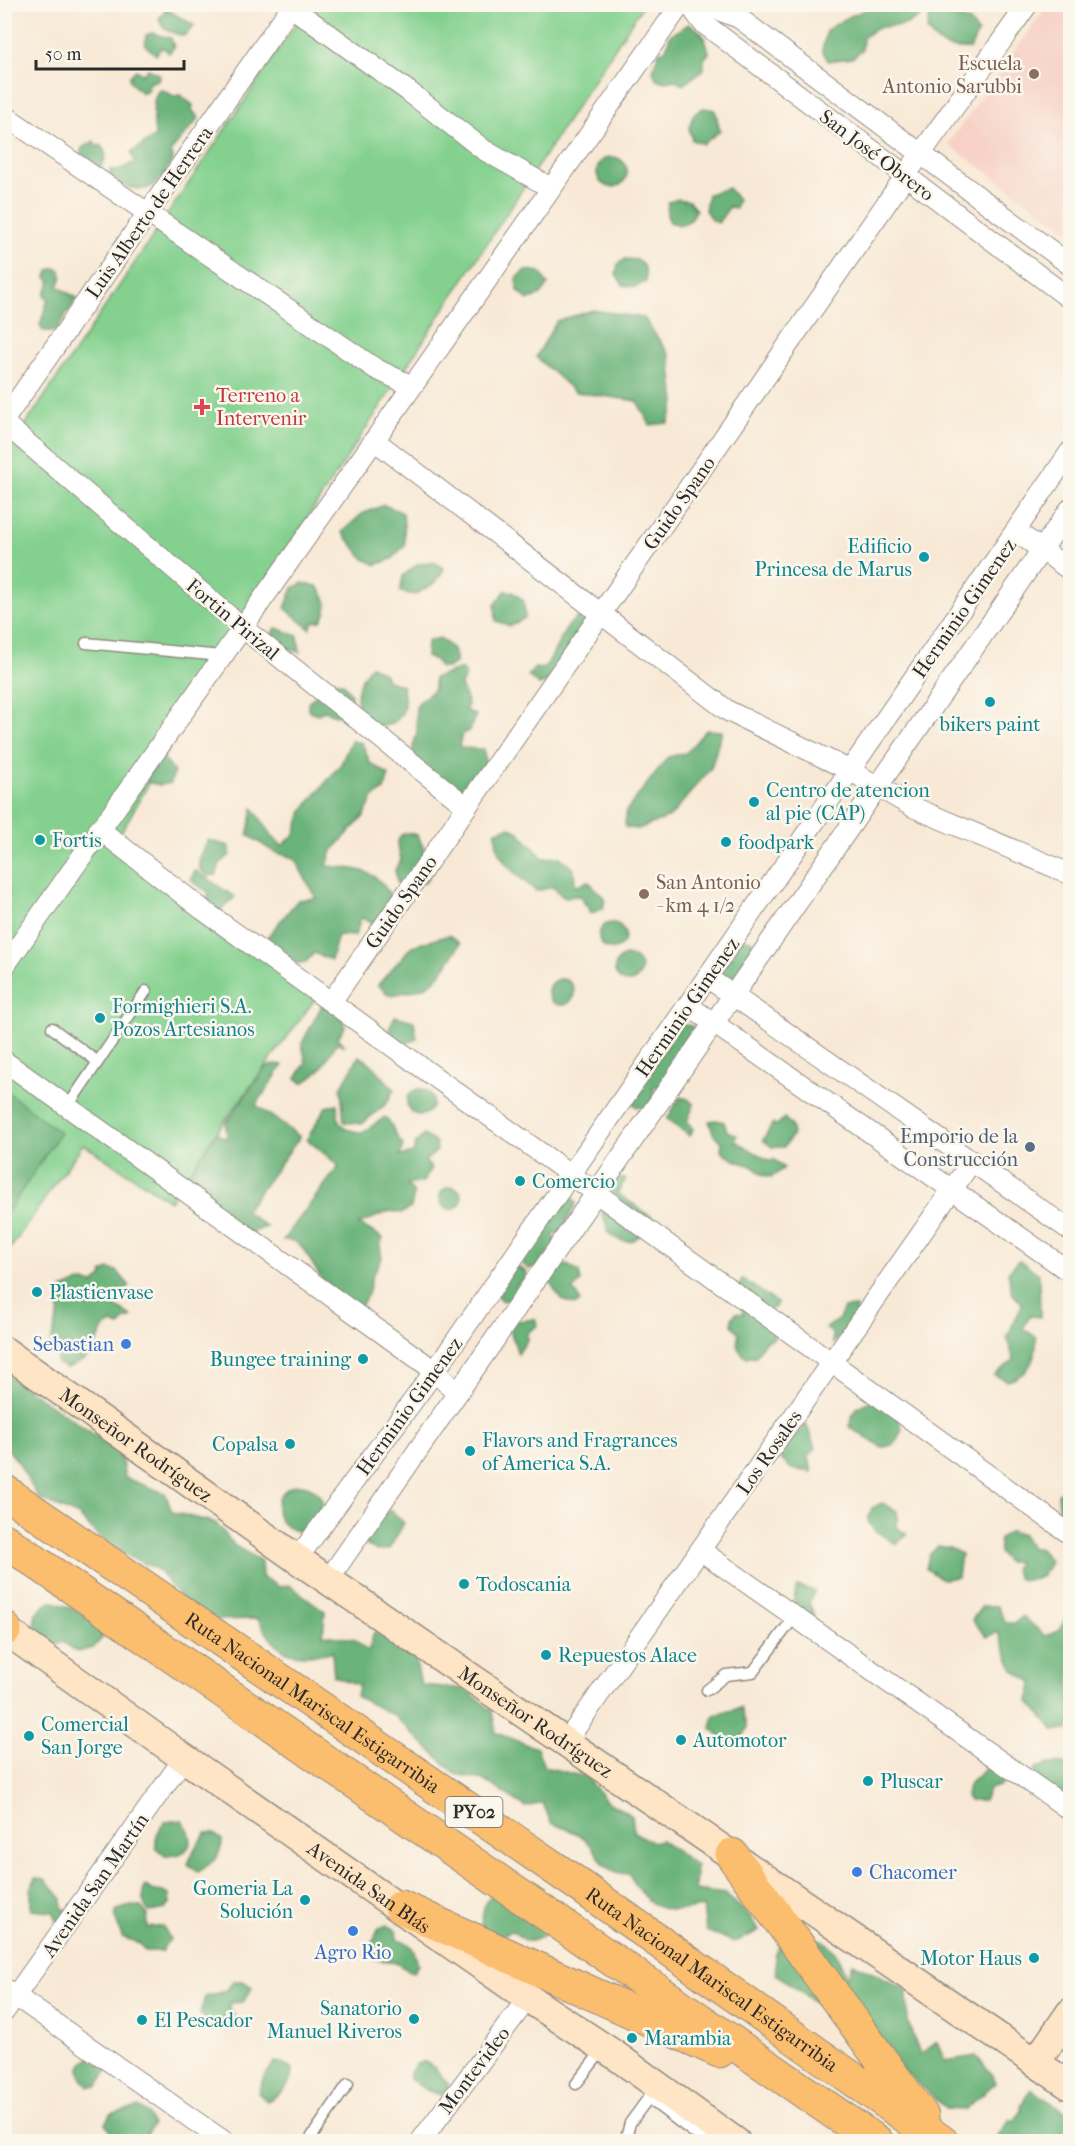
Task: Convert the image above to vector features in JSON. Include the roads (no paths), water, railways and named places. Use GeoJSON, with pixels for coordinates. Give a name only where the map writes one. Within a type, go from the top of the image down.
{"type":"FeatureCollection","features":[{"type":"Feature","properties":{"kind":"highway","name":"Ruta Nacional Mariscal Estigarribia"},"geometry":{"type":"LineString","coordinates":[[4,1491],[576,1883],[941,2140]]}},
{"type":"Feature","properties":{"kind":"highway","name":"Ruta Nacional Mariscal Estigarribia"},"geometry":{"type":"LineString","coordinates":[[4,1540],[877,2142]]}},
{"type":"Feature","properties":{"kind":"highway"},"geometry":{"type":"LineString","coordinates":[[732,1856],[941,2140]]}},
{"type":"Feature","properties":{"kind":"highway"},"geometry":{"type":"LineString","coordinates":[[401,1907],[796,2086]]}},
{"type":"Feature","properties":{"kind":"street"},"geometry":{"type":"LineString","coordinates":[[4,967],[681,4]]}},
{"type":"Feature","properties":{"kind":"street","name":"San José Obrero"},"geometry":{"type":"LineString","coordinates":[[689,4],[703,23],[905,177],[1071,299]]}},
{"type":"Feature","properties":{"kind":"street","name":"San José Obrero"},"geometry":{"type":"LineString","coordinates":[[702,4],[739,18],[920,155],[1071,265]]}},
{"type":"Feature","properties":{"kind":"street","name":"Guido Spano"},"geometry":{"type":"LineString","coordinates":[[331,1002],[920,155],[1028,4]]}},
{"type":"Feature","properties":{"kind":"street"},"geometry":{"type":"LineString","coordinates":[[291,5],[484,150],[551,188]]}},
{"type":"Feature","properties":{"kind":"street","name":"Luis Alberto de Herrera"},"geometry":{"type":"LineString","coordinates":[[4,422],[291,5]]}},
{"type":"Feature","properties":{"kind":"street"},"geometry":{"type":"LineString","coordinates":[[4,115],[147,214],[182,234],[376,369],[412,386]]}},
{"type":"Feature","properties":{"kind":"street","name":"Fortin Pirizal"},"geometry":{"type":"LineString","coordinates":[[4,422],[242,627],[467,807]]}},
{"type":"Feature","properties":{"kind":"street"},"geometry":{"type":"LineString","coordinates":[[374,440],[728,711],[851,771],[876,788],[913,807],[1071,874]]}},
{"type":"Feature","properties":{"kind":"street","name":"Herminio Gimenez"},"geometry":{"type":"LineString","coordinates":[[297,1559],[435,1371],[1071,452]]}},
{"type":"Feature","properties":{"kind":"street","name":"Herminio Gimenez"},"geometry":{"type":"LineString","coordinates":[[328,1580],[1071,510]]}},
{"type":"Feature","properties":{"kind":"street"},"geometry":{"type":"LineString","coordinates":[[1017,531],[1071,570]]}},
{"type":"Feature","properties":{"kind":"street"},"geometry":{"type":"LineString","coordinates":[[99,830],[203,910],[1071,1534]]}},
{"type":"Feature","properties":{"kind":"street"},"geometry":{"type":"LineString","coordinates":[[708,978],[1071,1230]]}},
{"type":"Feature","properties":{"kind":"street"},"geometry":{"type":"LineString","coordinates":[[688,1006],[1071,1272]]}},
{"type":"Feature","properties":{"kind":"street"},"geometry":{"type":"LineString","coordinates":[[4,1061],[435,1371],[457,1394]]}},
{"type":"Feature","properties":{"kind":"street","name":"Los Rosales"},"geometry":{"type":"LineString","coordinates":[[566,1742],[972,1161]]}},
{"type":"Feature","properties":{"kind":"street","name":"Monseñor Rodríguez"},"geometry":{"type":"LineString","coordinates":[[4,1351],[297,1559],[1071,2086]]}},
{"type":"Feature","properties":{"kind":"street"},"geometry":{"type":"LineString","coordinates":[[700,1550],[1071,1810]]}},
{"type":"Feature","properties":{"kind":"street","name":"Avenida San Blás"},"geometry":{"type":"LineString","coordinates":[[5,1629],[184,1758],[401,1907],[528,1998],[604,2048],[653,2091],[736,2142]]}},
{"type":"Feature","properties":{"kind":"street","name":"Avenida San Martín"},"geometry":{"type":"LineString","coordinates":[[4,2012],[11,1992],[184,1758]]}},
{"type":"Feature","properties":{"kind":"street"},"geometry":{"type":"LineString","coordinates":[[11,1992],[225,2142]]}},
{"type":"Feature","properties":{"kind":"street","name":"Montevideo"},"geometry":{"type":"LineString","coordinates":[[420,2142],[528,1998]]}},
{"type":"Feature","properties":{"kind":"street"},"geometry":{"type":"LineString","coordinates":[[1036,2062],[1071,2013]]}},
{"type":"Feature","properties":{"kind":"lane"},"geometry":{"type":"LineString","coordinates":[[86,643],[221,656]]}},
{"type":"Feature","properties":{"kind":"lane"},"geometry":{"type":"LineString","coordinates":[[68,1106],[146,991]]}},
{"type":"Feature","properties":{"kind":"lane"},"geometry":{"type":"LineString","coordinates":[[52,1028],[98,1062]]}},
{"type":"Feature","properties":{"kind":"lane"},"geometry":{"type":"LineString","coordinates":[[707,1690],[726,1675],[753,1672],[795,1616]]}},
{"type":"Feature","properties":{"kind":"lane"},"geometry":{"type":"LineString","coordinates":[[576,2084],[604,2048]]}},
{"type":"Feature","properties":{"kind":"lane"},"geometry":{"type":"LineString","coordinates":[[308,2142],[348,2084]]}},
{"type":"Feature","properties":{"kind":"lane"},"geometry":{"type":"LineString","coordinates":[[625,2142],[630,2123],[653,2091],[706,2142]]}},
{"type":"Feature","properties":{"kind":"place","name":"Escuela Antonio Sarubbi"},"geometry":{"type":"Point","coordinates":[1034,74]}},
{"type":"Feature","properties":{"kind":"place","name":"Terreno a Intervenir"},"geometry":{"type":"Point","coordinates":[202,407]}},
{"type":"Feature","properties":{"kind":"place","name":"Edificio Princesa de Marus"},"geometry":{"type":"Point","coordinates":[924,557]}},
{"type":"Feature","properties":{"kind":"place","name":"bikers paint"},"geometry":{"type":"Point","coordinates":[990,702]}},
{"type":"Feature","properties":{"kind":"place","name":"Centro de atencion al pie (CAP)"},"geometry":{"type":"Point","coordinates":[754,802]}},
{"type":"Feature","properties":{"kind":"place","name":"Fortis"},"geometry":{"type":"Point","coordinates":[40,840]}},
{"type":"Feature","properties":{"kind":"place","name":"foodpark"},"geometry":{"type":"Point","coordinates":[726,842]}},
{"type":"Feature","properties":{"kind":"place","name":"San Antonio - km 4 1/2"},"geometry":{"type":"Point","coordinates":[644,894]}},
{"type":"Feature","properties":{"kind":"place","name":"Formighieri S.A. Pozos Artesianos"},"geometry":{"type":"Point","coordinates":[100,1018]}},
{"type":"Feature","properties":{"kind":"place","name":"Emporio de la Construcción"},"geometry":{"type":"Point","coordinates":[1030,1147]}},
{"type":"Feature","properties":{"kind":"place","name":"Comercio"},"geometry":{"type":"Point","coordinates":[520,1181]}},
{"type":"Feature","properties":{"kind":"place","name":"Plastienvase"},"geometry":{"type":"Point","coordinates":[37,1292]}},
{"type":"Feature","properties":{"kind":"place","name":"Sebastian"},"geometry":{"type":"Point","coordinates":[126,1344]}},
{"type":"Feature","properties":{"kind":"place","name":"Bungee training"},"geometry":{"type":"Point","coordinates":[363,1359]}},
{"type":"Feature","properties":{"kind":"place","name":"Copalsa"},"geometry":{"type":"Point","coordinates":[290,1444]}},
{"type":"Feature","properties":{"kind":"place","name":"Flavors and Fragrances of America S.A."},"geometry":{"type":"Point","coordinates":[470,1451]}},
{"type":"Feature","properties":{"kind":"place","name":"Todoscania"},"geometry":{"type":"Point","coordinates":[464,1584]}},
{"type":"Feature","properties":{"kind":"place","name":"Repuestos Alace"},"geometry":{"type":"Point","coordinates":[546,1655]}},
{"type":"Feature","properties":{"kind":"place","name":"Comercial San Jorge"},"geometry":{"type":"Point","coordinates":[29,1736]}},
{"type":"Feature","properties":{"kind":"place","name":"Automotor"},"geometry":{"type":"Point","coordinates":[681,1740]}},
{"type":"Feature","properties":{"kind":"place","name":"Pluscar"},"geometry":{"type":"Point","coordinates":[868,1781]}},
{"type":"Feature","properties":{"kind":"place","name":"Chacomer"},"geometry":{"type":"Point","coordinates":[857,1872]}},
{"type":"Feature","properties":{"kind":"place","name":"Gomeria La Solución"},"geometry":{"type":"Point","coordinates":[305,1900]}},
{"type":"Feature","properties":{"kind":"place","name":"Agro Rio"},"geometry":{"type":"Point","coordinates":[353,1931]}},
{"type":"Feature","properties":{"kind":"place","name":"Motor Haus"},"geometry":{"type":"Point","coordinates":[1034,1958]}},
{"type":"Feature","properties":{"kind":"place","name":"Sanatorio Manuel Riveros"},"geometry":{"type":"Point","coordinates":[414,2019]}},
{"type":"Feature","properties":{"kind":"place","name":"El Pescador"},"geometry":{"type":"Point","coordinates":[142,2020]}},
{"type":"Feature","properties":{"kind":"place","name":"Marambia"},"geometry":{"type":"Point","coordinates":[632,2038]}}]}
